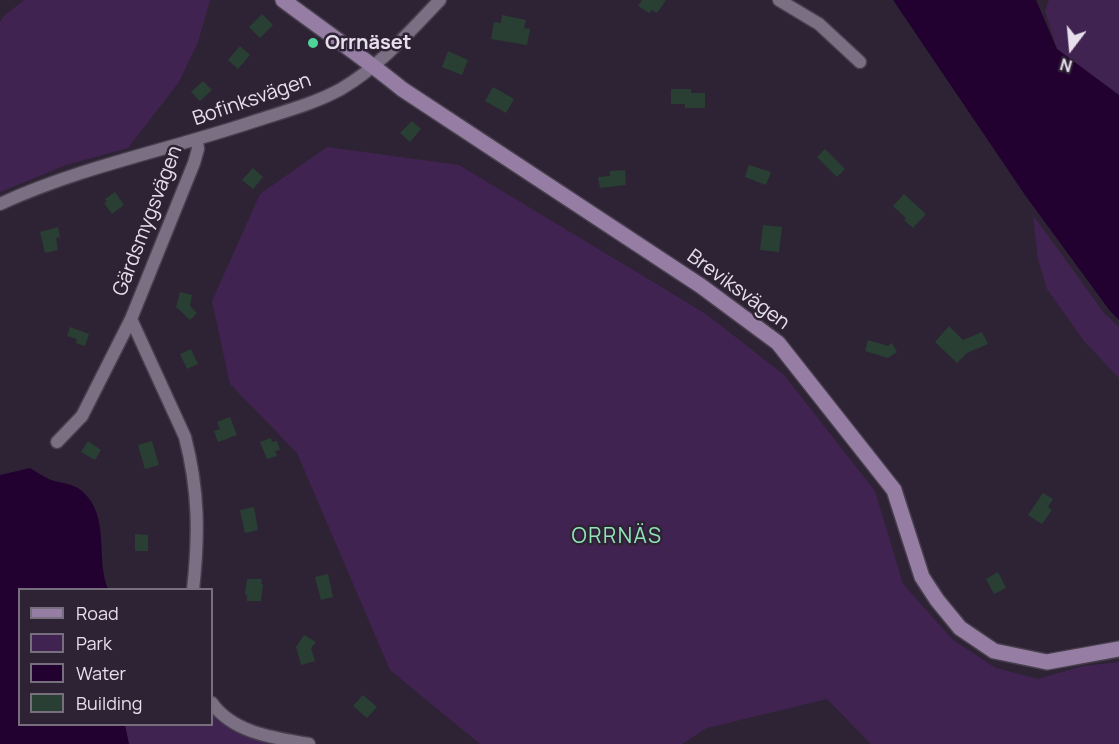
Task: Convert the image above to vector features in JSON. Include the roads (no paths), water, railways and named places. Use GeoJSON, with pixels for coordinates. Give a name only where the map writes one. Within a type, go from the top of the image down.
{"type":"FeatureCollection","features":[{"type":"Feature","properties":{"kind":"main road","name":"Breviksvägen"},"geometry":{"type":"LineString","coordinates":[[283,0],[351,52],[373,65],[402,89],[701,286],[778,343],[894,490],[922,577],[960,628],[994,651],[1047,663],[1119,649]]}},
{"type":"Feature","properties":{"kind":"street","name":"Bofinksvägen"},"geometry":{"type":"LineString","coordinates":[[0,204],[81,173],[197,140],[310,103],[342,88],[373,65],[440,0]]}},
{"type":"Feature","properties":{"kind":"street"},"geometry":{"type":"LineString","coordinates":[[778,0],[819,24],[860,62]]}},
{"type":"Feature","properties":{"kind":"street","name":"Gärdsmygsvägen"},"geometry":{"type":"LineString","coordinates":[[193,588],[197,556],[198,510],[185,437],[131,320],[194,163],[198,149],[197,140]]}},
{"type":"Feature","properties":{"kind":"street"},"geometry":{"type":"LineString","coordinates":[[57,442],[82,416],[131,320]]}},
{"type":"Feature","properties":{"kind":"street"},"geometry":{"type":"LineString","coordinates":[[213,704],[227,718],[242,727],[273,737],[309,744]]}},
{"type":"Feature","properties":{"kind":"water"},"geometry":{"type":"Polygon","coordinates":[[[893,0],[1036,0],[1057,49],[1119,95],[1119,320],[1025,195],[893,0]]]}},
{"type":"Feature","properties":{"kind":"water"},"geometry":{"type":"Polygon","coordinates":[[[30,468],[51,480],[68,484],[82,491],[91,501],[100,525],[104,577],[108,588],[18,588],[18,726],[125,726],[129,744],[0,744],[0,475],[30,468]]]}},
{"type":"Feature","properties":{"kind":"place","name":"Orrnäset"},"geometry":{"type":"Point","coordinates":[313,43]}},
{"type":"Feature","properties":{"kind":"district","name":"ORRNÄS"},"geometry":{"type":"Point","coordinates":[617,537]}}]}
